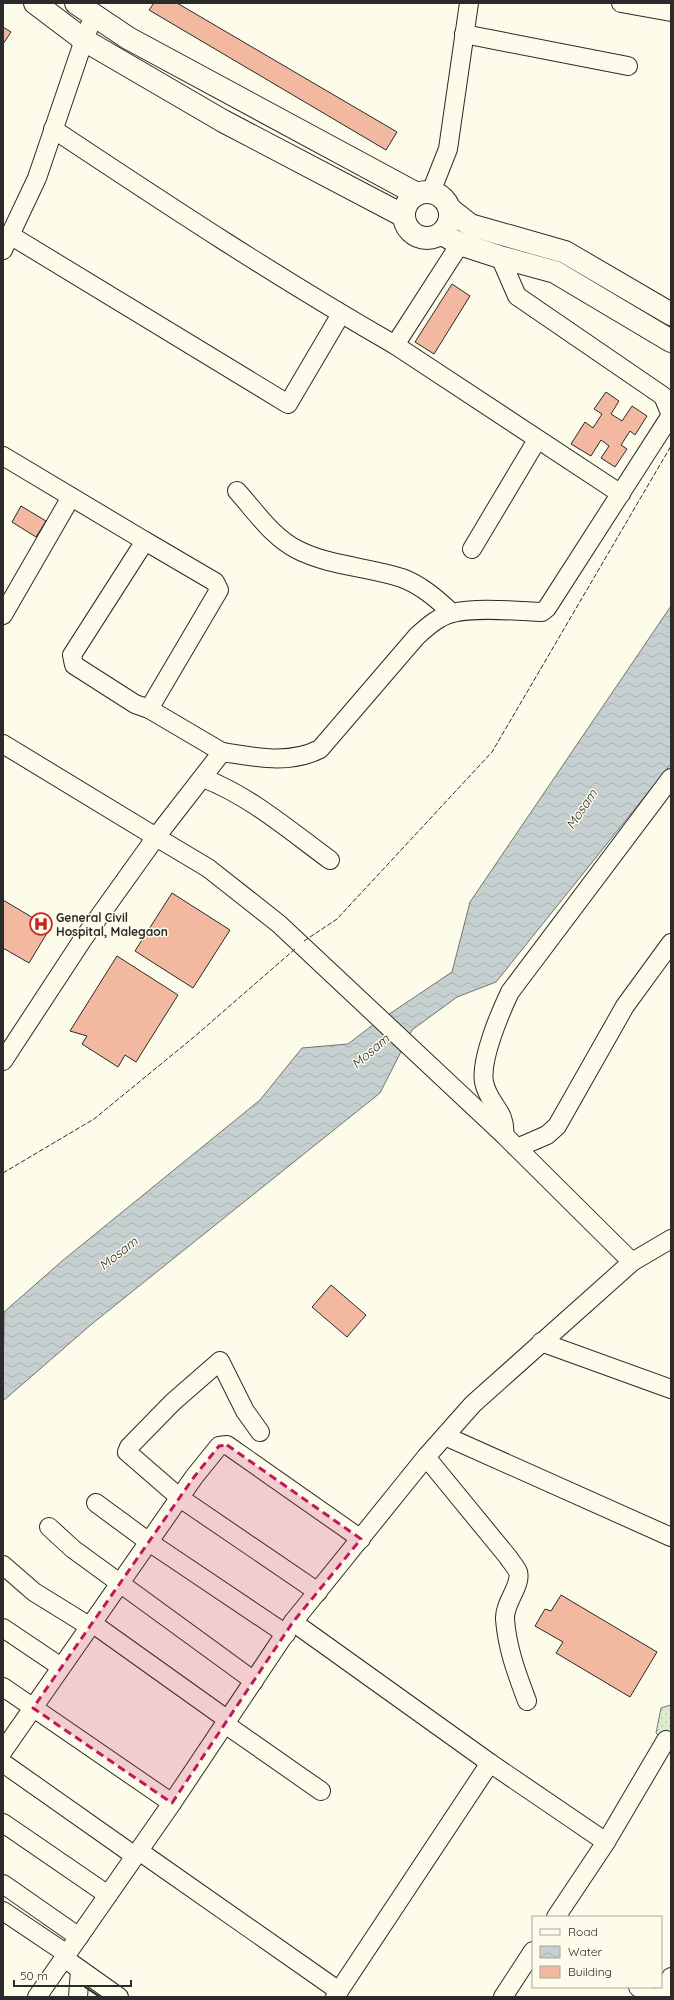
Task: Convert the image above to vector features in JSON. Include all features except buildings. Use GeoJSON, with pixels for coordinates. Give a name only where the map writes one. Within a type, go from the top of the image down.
{"type":"FeatureCollection","features":[{"type":"Feature","properties":{"kind":"highway"},"geometry":{"type":"LineString","coordinates":[[35,3],[84,40],[223,121],[404,216]]}},
{"type":"Feature","properties":{"kind":"highway"},"geometry":{"type":"LineString","coordinates":[[76,3],[128,38],[424,193],[444,198],[450,210],[470,225],[565,252],[671,314]]}},
{"type":"Feature","properties":{"kind":"highway"},"geometry":{"type":"LineString","coordinates":[[424,193],[406,204],[404,216],[408,228],[418,236],[451,239],[500,258],[555,272],[671,341]]}},
{"type":"Feature","properties":{"kind":"highway"},"geometry":{"type":"LineString","coordinates":[[450,210],[449,224],[451,239]]}},
{"type":"Feature","properties":{"kind":"street"},"geometry":{"type":"LineString","coordinates":[[424,193],[448,149],[469,3]]}},
{"type":"Feature","properties":{"kind":"street"},"geometry":{"type":"LineString","coordinates":[[621,3],[671,12]]}},
{"type":"Feature","properties":{"kind":"street"},"geometry":{"type":"LineString","coordinates":[[94,15],[37,178],[7,242],[288,404],[341,314]]}},
{"type":"Feature","properties":{"kind":"street"},"geometry":{"type":"LineString","coordinates":[[464,34],[628,66]]}},
{"type":"Feature","properties":{"kind":"street"},"geometry":{"type":"LineString","coordinates":[[53,129],[194,223],[341,314],[395,345],[621,494]]}},
{"type":"Feature","properties":{"kind":"street"},"geometry":{"type":"LineString","coordinates":[[395,345],[451,239]]}},
{"type":"Feature","properties":{"kind":"street"},"geometry":{"type":"LineString","coordinates":[[145,540],[72,655],[72,661],[74,665],[135,704],[149,709],[222,752],[289,759],[308,755],[320,749],[417,636],[432,623],[452,613],[471,611],[542,612],[547,608],[671,415],[663,396],[517,296],[500,258]]}},
{"type":"Feature","properties":{"kind":"street"},"geometry":{"type":"LineString","coordinates":[[472,549],[537,440]]}},
{"type":"Feature","properties":{"kind":"street"},"geometry":{"type":"LineString","coordinates":[[3,456],[214,582],[219,590],[149,709]]}},
{"type":"Feature","properties":{"kind":"street"},"geometry":{"type":"LineString","coordinates":[[237,491],[274,534],[297,550],[313,556],[402,578],[422,588],[452,613]]}},
{"type":"Feature","properties":{"kind":"street"},"geometry":{"type":"LineString","coordinates":[[3,615],[71,496]]}},
{"type":"Feature","properties":{"kind":"street"},"geometry":{"type":"LineString","coordinates":[[3,744],[208,868],[279,924],[504,1135],[632,1262]]}},
{"type":"Feature","properties":{"kind":"street"},"geometry":{"type":"LineString","coordinates":[[3,1061],[83,938],[156,837],[222,752]]}},
{"type":"Feature","properties":{"kind":"street"},"geometry":{"type":"LineString","coordinates":[[203,778],[225,786],[245,797],[330,860]]}},
{"type":"Feature","properties":{"kind":"street"},"geometry":{"type":"LineString","coordinates":[[504,1135],[504,1122],[491,1100],[484,1083],[484,1067],[501,1012],[510,992],[671,778]]}},
{"type":"Feature","properties":{"kind":"street"},"geometry":{"type":"LineString","coordinates":[[517,1148],[547,1135],[556,1126],[625,1006],[671,943]]}},
{"type":"Feature","properties":{"kind":"street"},"geometry":{"type":"LineString","coordinates":[[37,1997],[172,1803],[290,1628],[426,1457],[473,1404],[541,1342],[632,1262],[671,1239]]}},
{"type":"Feature","properties":{"kind":"street"},"geometry":{"type":"LineString","coordinates":[[541,1342],[671,1389]]}},
{"type":"Feature","properties":{"kind":"street"},"geometry":{"type":"LineString","coordinates":[[260,1432],[245,1411],[222,1363],[218,1362],[173,1402],[128,1449],[127,1452],[180,1498],[318,1592]]}},
{"type":"Feature","properties":{"kind":"street"},"geometry":{"type":"LineString","coordinates":[[445,1436],[671,1537]]}},
{"type":"Feature","properties":{"kind":"street"},"geometry":{"type":"LineString","coordinates":[[361,1538],[227,1445],[219,1446],[120,1583],[4,1752],[137,1853],[337,1994],[490,1763]]}},
{"type":"Feature","properties":{"kind":"street"},"geometry":{"type":"LineString","coordinates":[[426,1457],[508,1557],[518,1572],[517,1583],[506,1606],[505,1617],[511,1655],[527,1701]]}},
{"type":"Feature","properties":{"kind":"street"},"geometry":{"type":"LineString","coordinates":[[96,1503],[149,1542],[290,1628],[606,1842]]}},
{"type":"Feature","properties":{"kind":"street"},"geometry":{"type":"LineString","coordinates":[[48,1527],[72,1549],[254,1681]]}},
{"type":"Feature","properties":{"kind":"street"},"geometry":{"type":"LineString","coordinates":[[3,1565],[34,1592],[91,1625],[321,1791]]}},
{"type":"Feature","properties":{"kind":"street"},"geometry":{"type":"LineString","coordinates":[[3,1628],[61,1667]]}},
{"type":"Feature","properties":{"kind":"street"},"geometry":{"type":"LineString","coordinates":[[3,1687],[172,1803]]}},
{"type":"Feature","properties":{"kind":"street"},"geometry":{"type":"LineString","coordinates":[[557,1916],[606,1842],[666,1740]]}},
{"type":"Feature","properties":{"kind":"street"},"geometry":{"type":"LineString","coordinates":[[3,1823],[108,1895]]}},
{"type":"Feature","properties":{"kind":"street"},"geometry":{"type":"LineString","coordinates":[[3,1884],[79,1937]]}},
{"type":"Feature","properties":{"kind":"street"},"geometry":{"type":"LineString","coordinates":[[3,1911],[65,1956],[80,1970],[119,1997]]}},
{"type":"Feature","properties":{"kind":"street"},"geometry":{"type":"LineString","coordinates":[[502,1997],[532,1952]]}},
{"type":"Feature","properties":{"kind":"street"},"geometry":{"type":"LineString","coordinates":[[78,1997],[80,1970]]}},
{"type":"Feature","properties":{"kind":"street"},"geometry":{"type":"LineString","coordinates":[[661,1997],[671,1977]]}},
{"type":"Feature","properties":{"kind":"street"},"geometry":{"type":"LineString","coordinates":[[639,1988],[652,1997]]}},
{"type":"Feature","properties":{"kind":"highlighted area"},"geometry":{"type":"Polygon","coordinates":[[[227,1445],[361,1539],[293,1622],[172,1803],[33,1708],[194,1477],[219,1446],[227,1445]]]}},
{"type":"Feature","properties":{"kind":"green space"},"geometry":{"type":"Polygon","coordinates":[[[671,1705],[671,1748],[656,1733],[661,1708],[671,1705]]]}},
{"type":"Feature","properties":{"kind":"water","name":"Mosam"},"geometry":{"type":"Polygon","coordinates":[[[671,606],[671,764],[496,982],[457,997],[412,1030],[380,1093],[93,1323],[3,1401],[4,1312],[62,1261],[260,1100],[302,1048],[348,1044],[370,1027],[452,972],[470,902],[671,606]]]}},
{"type":"Feature","properties":{"kind":"fence"},"geometry":{"type":"LineString","coordinates":[[304,941],[337,919],[492,752],[671,446]]}},
{"type":"Feature","properties":{"kind":"fence"},"geometry":{"type":"LineString","coordinates":[[3,1173],[94,1119],[194,1037],[295,949]]}},
{"type":"Feature","properties":{"kind":"wall"},"geometry":{"type":"LineString","coordinates":[[85,1987],[100,1997]]}},
{"type":"Feature","properties":{"kind":"place","name":"General Civil Hospital, Malegaon"},"geometry":{"type":"Point","coordinates":[41,924]}}]}
